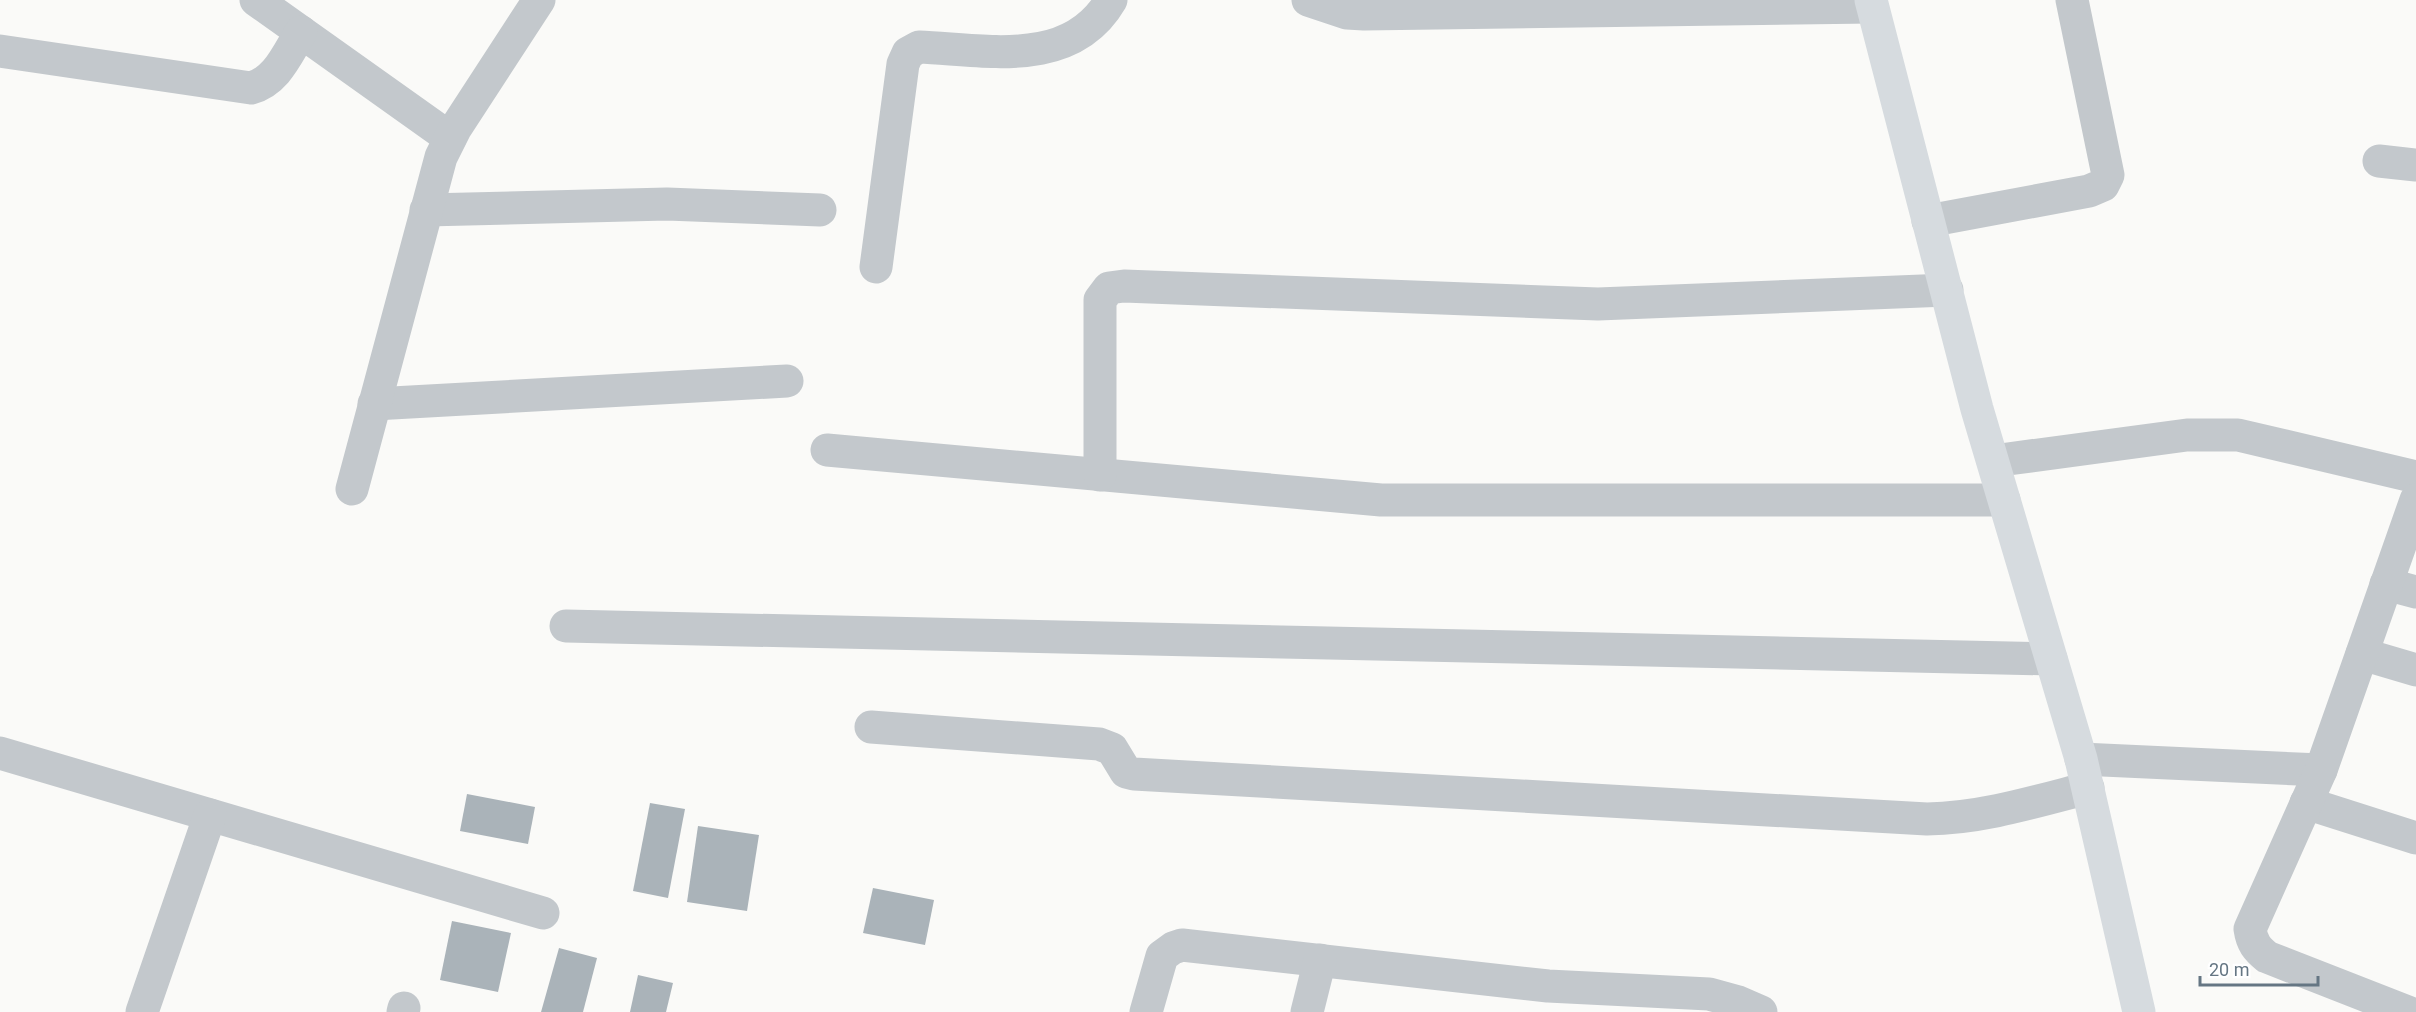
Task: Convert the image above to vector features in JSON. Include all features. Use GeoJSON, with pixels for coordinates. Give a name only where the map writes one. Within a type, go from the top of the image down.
{"type":"FeatureCollection","features":[{"type":"Feature","properties":{"kind":"street"},"geometry":{"type":"LineString","coordinates":[[256,0],[450,138]]}},
{"type":"Feature","properties":{"kind":"street"},"geometry":{"type":"LineString","coordinates":[[876,267],[903,64],[908,53],[919,47],[1025,51],[1056,45],[1080,35],[1101,17],[1112,0]]}},
{"type":"Feature","properties":{"kind":"street"},"geometry":{"type":"LineString","coordinates":[[1308,0],[1347,12],[1364,14],[1871,3],[1993,461],[2084,773],[2139,1012]]}},
{"type":"Feature","properties":{"kind":"street"},"geometry":{"type":"LineString","coordinates":[[1928,221],[2089,192],[2103,185],[2108,175],[2073,0]]}},
{"type":"Feature","properties":{"kind":"street"},"geometry":{"type":"LineString","coordinates":[[352,489],[441,157],[527,4]]}},
{"type":"Feature","properties":{"kind":"street"},"geometry":{"type":"LineString","coordinates":[[0,51],[251,88],[264,84],[274,76],[301,32]]}},
{"type":"Feature","properties":{"kind":"street"},"geometry":{"type":"LineString","coordinates":[[2379,161],[2416,165]]}},
{"type":"Feature","properties":{"kind":"street"},"geometry":{"type":"LineString","coordinates":[[426,210],[667,204],[820,210]]}},
{"type":"Feature","properties":{"kind":"street"},"geometry":{"type":"LineString","coordinates":[[1100,475],[1100,300],[1109,288],[1124,286],[1598,304],[1947,290]]}},
{"type":"Feature","properties":{"kind":"street"},"geometry":{"type":"LineString","coordinates":[[374,404],[787,381]]}},
{"type":"Feature","properties":{"kind":"street"},"geometry":{"type":"LineString","coordinates":[[1993,461],[2187,435],[2216,434],[2238,435],[2416,477]]}},
{"type":"Feature","properties":{"kind":"street"},"geometry":{"type":"LineString","coordinates":[[827,450],[1402,500],[2004,500]]}},
{"type":"Feature","properties":{"kind":"street"},"geometry":{"type":"LineString","coordinates":[[2408,1012],[2267,957],[2251,940],[2250,929],[2321,770],[2362,654],[2401,588],[2416,500]]}},
{"type":"Feature","properties":{"kind":"street"},"geometry":{"type":"LineString","coordinates":[[566,626],[2052,658]]}},
{"type":"Feature","properties":{"kind":"street"},"geometry":{"type":"LineString","coordinates":[[2362,654],[2416,670]]}},
{"type":"Feature","properties":{"kind":"street"},"geometry":{"type":"LineString","coordinates":[[871,727],[1099,744],[1112,749],[1126,772],[1134,774],[1927,819],[1959,819],[1987,814],[2084,773],[2321,770]]}},
{"type":"Feature","properties":{"kind":"street"},"geometry":{"type":"LineString","coordinates":[[0,753],[543,913]]}},
{"type":"Feature","properties":{"kind":"street"},"geometry":{"type":"LineString","coordinates":[[2306,803],[2416,838]]}},
{"type":"Feature","properties":{"kind":"street"},"geometry":{"type":"LineString","coordinates":[[142,1012],[210,815]]}},
{"type":"Feature","properties":{"kind":"street"},"geometry":{"type":"LineString","coordinates":[[1146,1012],[1162,956],[1182,945],[1320,960],[1544,999],[1614,1001],[1709,994],[1738,1002],[1761,1012]]}},
{"type":"Feature","properties":{"kind":"street"},"geometry":{"type":"LineString","coordinates":[[1307,1012],[1320,960]]}},
{"type":"Feature","properties":{"kind":"building"},"geometry":{"type":"Polygon","coordinates":[[[467,794],[535,807],[528,844],[460,831],[467,794]]]}},
{"type":"Feature","properties":{"kind":"building"},"geometry":{"type":"Polygon","coordinates":[[[650,803],[685,809],[668,898],[633,891],[650,803]]]}},
{"type":"Feature","properties":{"kind":"building"},"geometry":{"type":"Polygon","coordinates":[[[698,826],[759,835],[747,911],[687,902],[698,826]]]}},
{"type":"Feature","properties":{"kind":"building"},"geometry":{"type":"Polygon","coordinates":[[[873,888],[934,900],[925,945],[863,933],[873,888]]]}},
{"type":"Feature","properties":{"kind":"building"},"geometry":{"type":"Polygon","coordinates":[[[452,921],[511,933],[498,992],[440,980],[452,921]]]}},
{"type":"Feature","properties":{"kind":"building"},"geometry":{"type":"Polygon","coordinates":[[[559,948],[597,958],[583,1012],[541,1012],[559,948]]]}},
{"type":"Feature","properties":{"kind":"building"},"geometry":{"type":"Polygon","coordinates":[[[638,975],[673,983],[666,1012],[630,1012],[638,975]]]}}]}
